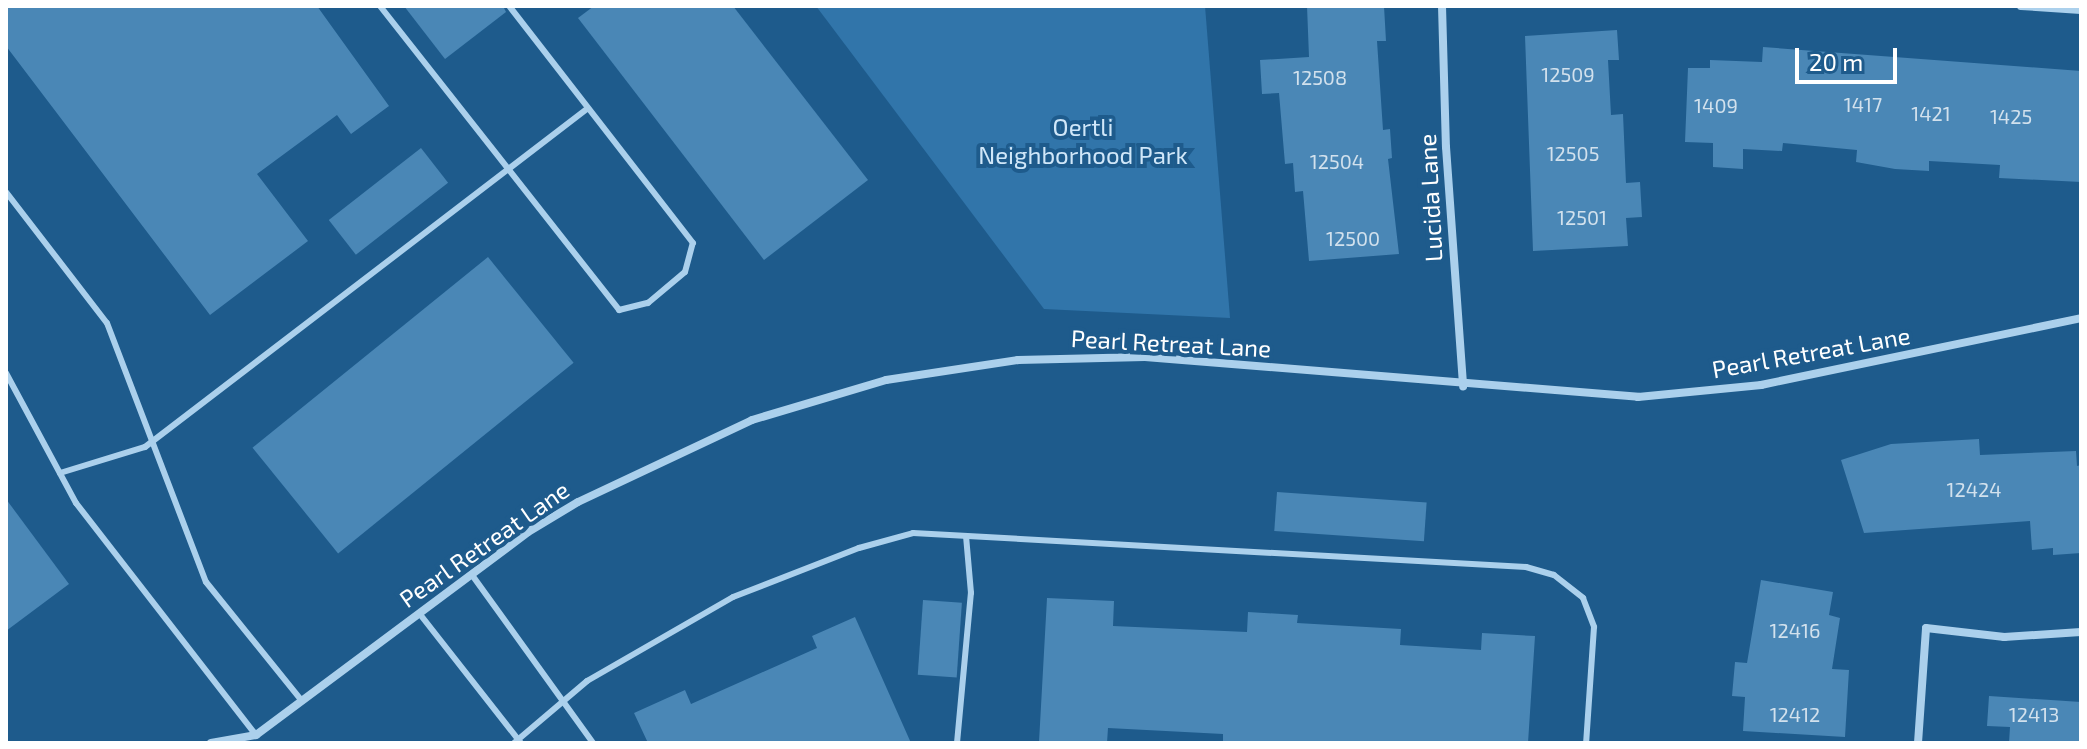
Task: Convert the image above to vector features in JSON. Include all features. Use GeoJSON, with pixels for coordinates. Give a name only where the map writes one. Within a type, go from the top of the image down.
{"type":"FeatureCollection","features":[{"type":"Feature","properties":{"kind":"street","name":"Lucida Lane"},"geometry":{"type":"LineString","coordinates":[[1442,6],[1446,147],[1463,386]]}},
{"type":"Feature","properties":{"kind":"street"},"geometry":{"type":"LineString","coordinates":[[2021,6],[2081,10]]}},
{"type":"Feature","properties":{"kind":"street","name":"Pearl Retreat Lane"},"geometry":{"type":"LineString","coordinates":[[211,743],[255,739],[419,613],[578,502],[691,446],[766,415],[886,380],[1018,360],[1145,357],[1463,386],[1638,397],[1697,392],[1828,372],[2081,318]]}},
{"type":"Feature","properties":{"kind":"street"},"geometry":{"type":"LineString","coordinates":[[1918,743],[1926,628],[2004,637],[2081,632]]}},
{"type":"Feature","properties":{"kind":"lane"},"geometry":{"type":"LineString","coordinates":[[380,6],[505,171],[619,310],[648,303],[685,272],[693,243],[509,6]]}},
{"type":"Feature","properties":{"kind":"lane"},"geometry":{"type":"LineString","coordinates":[[60,473],[155,439],[587,109]]}},
{"type":"Feature","properties":{"kind":"lane"},"geometry":{"type":"LineString","coordinates":[[6,192],[107,323],[155,439],[206,582],[302,701]]}},
{"type":"Feature","properties":{"kind":"lane"},"geometry":{"type":"LineString","coordinates":[[6,373],[60,473],[126,572],[255,739]]}},
{"type":"Feature","properties":{"kind":"lane"},"geometry":{"type":"LineString","coordinates":[[419,613],[517,742],[563,702],[656,638],[783,577],[913,533],[1526,567],[1554,575],[1583,598],[1594,627],[1586,743]]}},
{"type":"Feature","properties":{"kind":"lane"},"geometry":{"type":"LineString","coordinates":[[957,743],[971,593],[966,536]]}},
{"type":"Feature","properties":{"kind":"lane"},"geometry":{"type":"LineString","coordinates":[[472,575],[593,743]]}},
{"type":"Feature","properties":{"kind":"green space","name":"Oertli Neighborhood Park"},"geometry":{"type":"Polygon","coordinates":[[[816,6],[1205,6],[1230,318],[1044,309],[816,6]]]}},
{"type":"Feature","properties":{"kind":"building"},"geometry":{"type":"Polygon","coordinates":[[[6,6],[317,6],[389,106],[351,134],[337,115],[257,174],[308,241],[210,315],[6,46],[6,6]]]}},
{"type":"Feature","properties":{"kind":"building"},"geometry":{"type":"Polygon","coordinates":[[[404,6],[503,6],[506,12],[445,59],[404,6]]]}},
{"type":"Feature","properties":{"kind":"building"},"geometry":{"type":"Polygon","coordinates":[[[594,6],[733,6],[868,180],[764,260],[578,18],[594,6]]]}},
{"type":"Feature","properties":{"kind":"building"},"geometry":{"type":"Polygon","coordinates":[[[1307,6],[1384,6],[1386,41],[1377,41],[1383,130],[1390,129],[1392,158],[1388,159],[1399,254],[1309,261],[1303,191],[1295,192],[1293,163],[1285,164],[1279,93],[1262,94],[1260,60],[1309,57],[1307,6]]]}},
{"type":"Feature","properties":{"kind":"building"},"geometry":{"type":"Polygon","coordinates":[[[1617,30],[1619,60],[1608,60],[1611,115],[1623,114],[1626,183],[1640,182],[1642,217],[1626,218],[1628,246],[1533,251],[1525,36],[1617,30]]]}},
{"type":"Feature","properties":{"kind":"building"},"geometry":{"type":"Polygon","coordinates":[[[1763,47],[2081,71],[2081,182],[1999,178],[2000,165],[1929,161],[1929,171],[1895,169],[1856,162],[1857,150],[1783,143],[1782,151],[1743,149],[1743,169],[1713,167],[1713,143],[1685,142],[1688,68],[1710,68],[1710,60],[1762,62],[1763,47]]]}},
{"type":"Feature","properties":{"kind":"building"},"geometry":{"type":"Polygon","coordinates":[[[421,148],[448,183],[356,255],[329,220],[421,148]]]}},
{"type":"Feature","properties":{"kind":"building"},"geometry":{"type":"Polygon","coordinates":[[[488,257],[574,363],[338,553],[253,448],[488,257]]]}},
{"type":"Feature","properties":{"kind":"building"},"geometry":{"type":"Polygon","coordinates":[[[1979,439],[1980,455],[2076,451],[2077,466],[2081,465],[2081,553],[2053,555],[2053,548],[2032,550],[2030,521],[1864,533],[1841,460],[1891,444],[1979,439]]]}},
{"type":"Feature","properties":{"kind":"building"},"geometry":{"type":"Polygon","coordinates":[[[1277,492],[1427,502],[1424,541],[1274,531],[1277,492]]]}},
{"type":"Feature","properties":{"kind":"building"},"geometry":{"type":"Polygon","coordinates":[[[6,499],[69,584],[6,631],[6,499]]]}},
{"type":"Feature","properties":{"kind":"building"},"geometry":{"type":"Polygon","coordinates":[[[1761,580],[1833,592],[1829,615],[1840,618],[1832,669],[1849,670],[1845,737],[1743,731],[1745,697],[1732,696],[1735,662],[1747,663],[1761,580]]]}},
{"type":"Feature","properties":{"kind":"building"},"geometry":{"type":"Polygon","coordinates":[[[1047,598],[1114,601],[1113,626],[1247,632],[1248,612],[1298,615],[1297,623],[1401,629],[1400,645],[1481,650],[1482,633],[1535,636],[1528,743],[1223,743],[1223,734],[1108,728],[1107,743],[1039,742],[1047,598]]]}},
{"type":"Feature","properties":{"kind":"building"},"geometry":{"type":"Polygon","coordinates":[[[923,600],[962,603],[957,678],[918,675],[923,600]]]}},
{"type":"Feature","properties":{"kind":"building"},"geometry":{"type":"Polygon","coordinates":[[[855,617],[911,743],[648,743],[634,713],[685,690],[691,704],[817,648],[812,636],[855,617]]]}},
{"type":"Feature","properties":{"kind":"building"},"geometry":{"type":"Polygon","coordinates":[[[1989,696],[2081,702],[2081,743],[2009,743],[2010,727],[1987,726],[1989,696]]]}}]}
